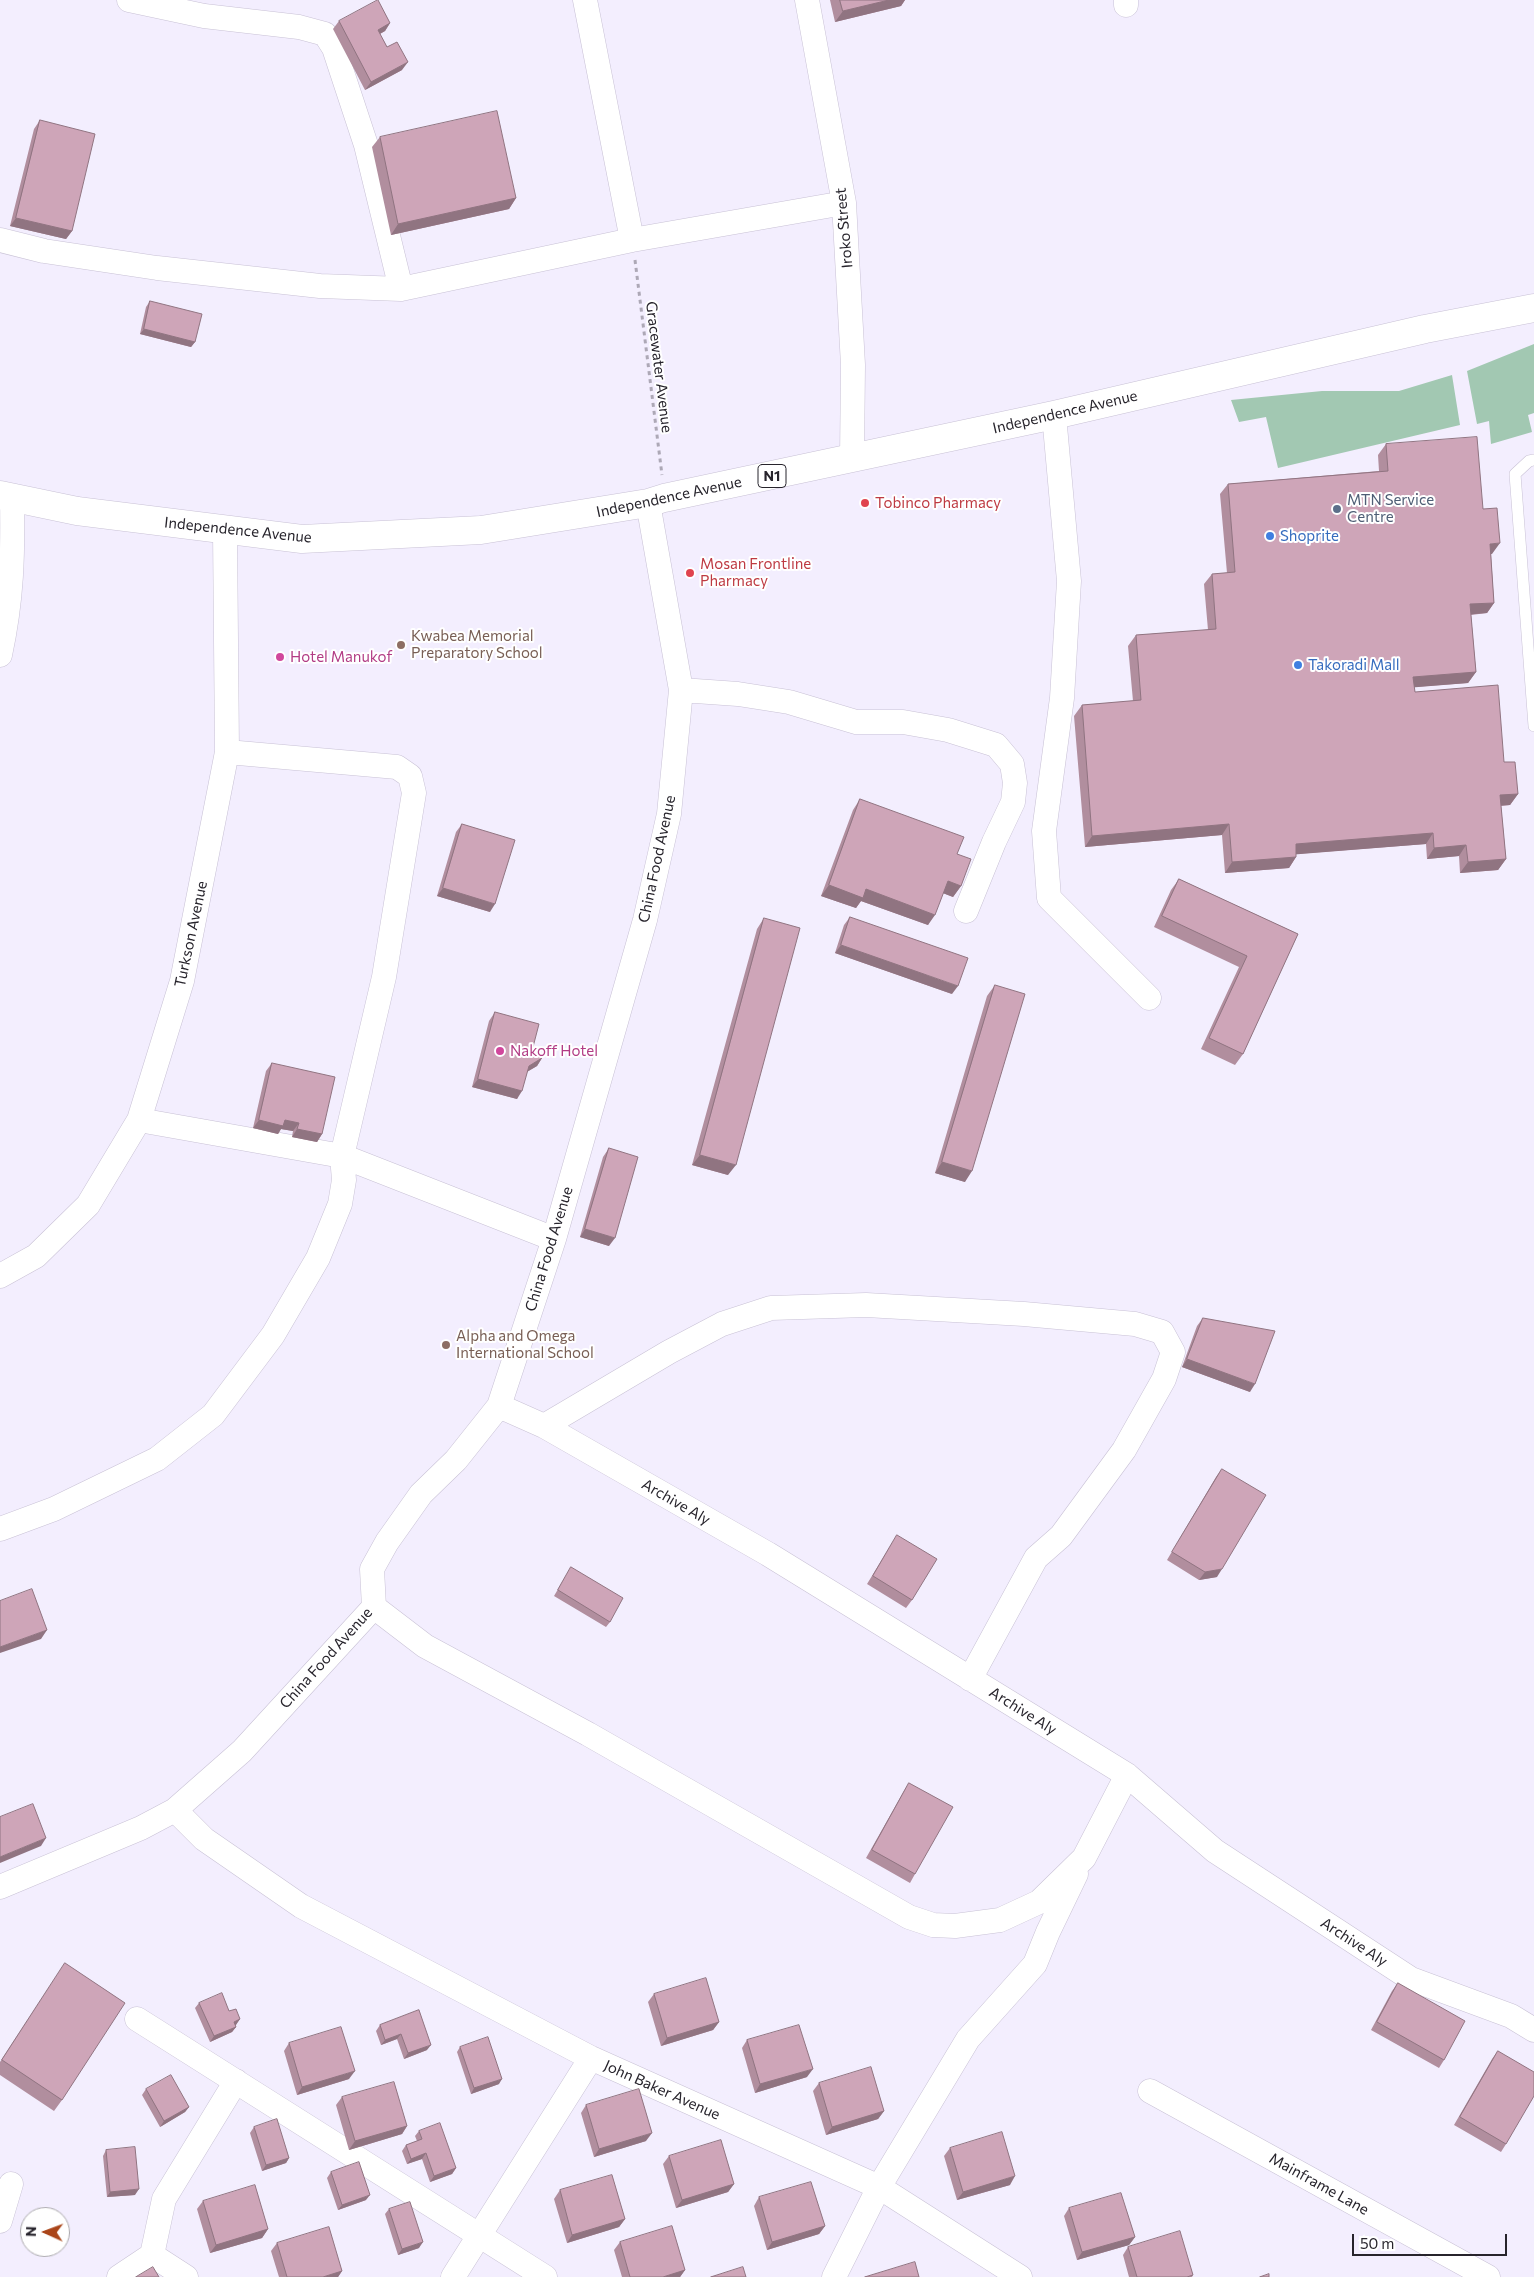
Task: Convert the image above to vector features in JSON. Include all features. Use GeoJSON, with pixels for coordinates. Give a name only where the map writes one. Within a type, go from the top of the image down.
{"type":"FeatureCollection","features":[{"type":"Feature","properties":{"kind":"highway","name":"Independence Avenue"},"geometry":{"type":"LineString","coordinates":[[6,496],[77,512],[302,539],[481,530],[656,500],[852,459],[1054,415],[1425,329],[1534,308]]}},
{"type":"Feature","properties":{"kind":"street"},"geometry":{"type":"LineString","coordinates":[[129,0],[204,16],[299,26],[325,34],[334,48],[366,145],[401,290]]}},
{"type":"Feature","properties":{"kind":"street"},"geometry":{"type":"LineString","coordinates":[[585,0],[632,240]]}},
{"type":"Feature","properties":{"kind":"street","name":"Iroko Street"},"geometry":{"type":"LineString","coordinates":[[807,0],[844,203],[853,365],[852,459]]}},
{"type":"Feature","properties":{"kind":"street"},"geometry":{"type":"LineString","coordinates":[[0,240],[44,251],[157,268],[320,286],[401,290],[632,240],[844,203]]}},
{"type":"Feature","properties":{"kind":"street"},"geometry":{"type":"LineString","coordinates":[[1054,415],[1069,581],[1062,698],[1044,831],[1049,898],[1149,998]]}},
{"type":"Feature","properties":{"kind":"street"},"geometry":{"type":"LineString","coordinates":[[0,655],[8,614],[13,564],[6,496]]}},
{"type":"Feature","properties":{"kind":"street","name":"China Food Avenue"},"geometry":{"type":"LineString","coordinates":[[0,1887],[141,1828],[175,1810],[242,1751],[374,1607],[372,1569],[387,1542],[421,1494],[456,1460],[499,1406],[554,1239],[645,920],[669,814],[681,690],[656,500]]}},
{"type":"Feature","properties":{"kind":"street","name":"Turkson Avenue"},"geometry":{"type":"LineString","coordinates":[[0,1276],[36,1256],[88,1205],[139,1120],[182,981],[227,752],[225,530]]}},
{"type":"Feature","properties":{"kind":"street"},"geometry":{"type":"LineString","coordinates":[[681,690],[738,694],[790,702],[856,722],[903,722],[948,730],[996,745],[1012,764],[1016,783],[1014,802],[994,842],[966,911]]}},
{"type":"Feature","properties":{"kind":"street"},"geometry":{"type":"LineString","coordinates":[[0,1529],[54,1509],[157,1460],[213,1415],[273,1335],[318,1258],[340,1204],[344,1180],[342,1156],[384,977],[414,793],[410,776],[397,767],[227,752]]}},
{"type":"Feature","properties":{"kind":"street"},"geometry":{"type":"LineString","coordinates":[[139,1120],[342,1156],[554,1239]]}},
{"type":"Feature","properties":{"kind":"street"},"geometry":{"type":"LineString","coordinates":[[544,1426],[669,1352],[722,1324],[771,1308],[866,1305],[1024,1314],[1135,1324],[1162,1332],[1173,1352],[1164,1379],[1124,1450],[1061,1536],[1036,1558],[970,1678]]}},
{"type":"Feature","properties":{"kind":"street","name":"Archive Aly"},"geometry":{"type":"LineString","coordinates":[[499,1406],[544,1426],[768,1554],[1127,1775],[1214,1851],[1411,1979],[1511,2016],[1534,2030]]}},
{"type":"Feature","properties":{"kind":"street"},"geometry":{"type":"LineString","coordinates":[[374,1607],[424,1646],[588,1734],[909,1917],[933,1925],[948,1926],[1000,1920],[1039,1902],[1084,1858]]}},
{"type":"Feature","properties":{"kind":"street"},"geometry":{"type":"LineString","coordinates":[[834,2277],[879,2187],[968,2039],[1035,1964],[1048,1932],[1084,1858],[1127,1775]]}},
{"type":"Feature","properties":{"kind":"street","name":"John Baker Avenue"},"geometry":{"type":"LineString","coordinates":[[175,1810],[204,1839],[301,1906],[591,2058],[879,2187],[1020,2277]]}},
{"type":"Feature","properties":{"kind":"street"},"geometry":{"type":"LineString","coordinates":[[137,2019],[545,2277]]}},
{"type":"Feature","properties":{"kind":"street"},"geometry":{"type":"LineString","coordinates":[[453,2277],[478,2234],[591,2058]]}},
{"type":"Feature","properties":{"kind":"street"},"geometry":{"type":"LineString","coordinates":[[119,2277],[152,2255],[164,2199],[236,2081]]}},
{"type":"Feature","properties":{"kind":"street","name":"Mainframe Lane"},"geometry":{"type":"LineString","coordinates":[[1150,2091],[1488,2277]]}},
{"type":"Feature","properties":{"kind":"street"},"geometry":{"type":"LineString","coordinates":[[0,2221],[12,2184]]}},
{"type":"Feature","properties":{"kind":"street"},"geometry":{"type":"LineString","coordinates":[[152,2255],[186,2277]]}},
{"type":"Feature","properties":{"kind":"lane"},"geometry":{"type":"LineString","coordinates":[[1534,460],[1515,474],[1531,653],[1534,726]]}},
{"type":"Feature","properties":{"kind":"path","name":"Gracewater Avenue"},"geometry":{"type":"LineString","coordinates":[[632,240],[656,500]]}},
{"type":"Feature","properties":{"kind":"green space"},"geometry":{"type":"Polygon","coordinates":[[[1534,344],[1534,413],[1528,415],[1532,432],[1491,444],[1489,421],[1477,424],[1467,371],[1534,344]]]}},
{"type":"Feature","properties":{"kind":"green space"},"geometry":{"type":"Polygon","coordinates":[[[1452,375],[1460,425],[1278,468],[1266,417],[1239,422],[1231,400],[1322,391],[1399,391],[1452,375]]]}},
{"type":"Feature","properties":{"kind":"building"},"geometry":{"type":"Polygon","coordinates":[[[378,0],[390,23],[378,30],[387,47],[397,42],[408,62],[371,82],[339,21],[378,0]]]}},
{"type":"Feature","properties":{"kind":"building"},"geometry":{"type":"Polygon","coordinates":[[[840,0],[889,0],[843,11],[840,0]]]}},
{"type":"Feature","properties":{"kind":"building"},"geometry":{"type":"Polygon","coordinates":[[[497,111],[516,198],[398,224],[380,137],[497,111]]]}},
{"type":"Feature","properties":{"kind":"building"},"geometry":{"type":"Polygon","coordinates":[[[40,120],[95,134],[72,231],[16,218],[40,120]]]}},
{"type":"Feature","properties":{"kind":"building"},"geometry":{"type":"Polygon","coordinates":[[[150,301],[202,314],[195,342],[144,329],[150,301]]]}},
{"type":"Feature","properties":{"kind":"building","name":"Takoradi Mall"},"geometry":{"type":"Polygon","coordinates":[[[1477,437],[1483,509],[1497,508],[1500,543],[1490,544],[1494,603],[1470,604],[1476,672],[1413,677],[1415,692],[1498,685],[1504,762],[1515,762],[1518,794],[1500,795],[1506,859],[1468,862],[1466,845],[1434,848],[1433,833],[1296,844],[1296,857],[1232,862],[1229,824],[1092,836],[1082,705],[1141,700],[1136,635],[1216,629],[1212,574],[1235,572],[1228,484],[1388,471],[1386,444],[1477,437]]]}},
{"type":"Feature","properties":{"kind":"building"},"geometry":{"type":"Polygon","coordinates":[[[860,799],[964,837],[957,854],[971,859],[961,886],[948,881],[935,915],[866,889],[863,898],[829,885],[860,799]]]}},
{"type":"Feature","properties":{"kind":"building"},"geometry":{"type":"Polygon","coordinates":[[[462,824],[515,840],[495,904],[443,888],[462,824]]]}},
{"type":"Feature","properties":{"kind":"building"},"geometry":{"type":"Polygon","coordinates":[[[1179,879],[1298,934],[1243,1054],[1209,1038],[1247,956],[1162,916],[1179,879]]]}},
{"type":"Feature","properties":{"kind":"building"},"geometry":{"type":"Polygon","coordinates":[[[850,917],[968,958],[958,986],[841,945],[850,917]]]}},
{"type":"Feature","properties":{"kind":"building"},"geometry":{"type":"Polygon","coordinates":[[[764,918],[800,928],[736,1165],[700,1155],[764,918]]]}},
{"type":"Feature","properties":{"kind":"building"},"geometry":{"type":"Polygon","coordinates":[[[995,985],[1025,994],[972,1171],[942,1162],[995,985]]]}},
{"type":"Feature","properties":{"kind":"building"},"geometry":{"type":"Polygon","coordinates":[[[495,1012],[539,1024],[533,1047],[542,1058],[529,1066],[522,1091],[478,1079],[495,1012]]]}},
{"type":"Feature","properties":{"kind":"building"},"geometry":{"type":"Polygon","coordinates":[[[272,1063],[335,1077],[322,1134],[297,1129],[299,1123],[285,1120],[283,1126],[259,1120],[272,1063]]]}},
{"type":"Feature","properties":{"kind":"building"},"geometry":{"type":"Polygon","coordinates":[[[609,1148],[638,1157],[615,1238],[585,1229],[609,1148]]]}},
{"type":"Feature","properties":{"kind":"building"},"geometry":{"type":"Polygon","coordinates":[[[1203,1318],[1275,1331],[1255,1384],[1187,1359],[1203,1318]]]}},
{"type":"Feature","properties":{"kind":"building"},"geometry":{"type":"Polygon","coordinates":[[[1222,1469],[1266,1495],[1222,1569],[1205,1572],[1172,1552],[1222,1469]]]}},
{"type":"Feature","properties":{"kind":"building"},"geometry":{"type":"Polygon","coordinates":[[[897,1535],[937,1559],[912,1600],[873,1576],[897,1535]]]}},
{"type":"Feature","properties":{"kind":"building"},"geometry":{"type":"Polygon","coordinates":[[[571,1567],[623,1598],[610,1622],[558,1590],[571,1567]]]}},
{"type":"Feature","properties":{"kind":"building"},"geometry":{"type":"Polygon","coordinates":[[[32,1589],[47,1630],[0,1647],[0,1601],[32,1589]]]}},
{"type":"Feature","properties":{"kind":"building"},"geometry":{"type":"Polygon","coordinates":[[[909,1783],[953,1807],[915,1874],[872,1850],[909,1783]]]}},
{"type":"Feature","properties":{"kind":"building"},"geometry":{"type":"Polygon","coordinates":[[[33,1804],[46,1838],[0,1857],[0,1817],[33,1804]]]}},
{"type":"Feature","properties":{"kind":"building"},"geometry":{"type":"Polygon","coordinates":[[[65,1963],[125,2003],[62,2100],[2,2060],[65,1963]]]}},
{"type":"Feature","properties":{"kind":"building"},"geometry":{"type":"Polygon","coordinates":[[[706,1978],[719,2022],[667,2038],[654,1994],[706,1978]]]}},
{"type":"Feature","properties":{"kind":"building"},"geometry":{"type":"Polygon","coordinates":[[[1398,1983],[1465,2021],[1444,2060],[1377,2022],[1398,1983]]]}},
{"type":"Feature","properties":{"kind":"building"},"geometry":{"type":"Polygon","coordinates":[[[222,1993],[229,2011],[236,2009],[240,2019],[234,2022],[236,2027],[214,2036],[199,2003],[222,1993]]]}},
{"type":"Feature","properties":{"kind":"building"},"geometry":{"type":"Polygon","coordinates":[[[419,2010],[431,2045],[408,2053],[401,2034],[385,2040],[380,2025],[419,2010]]]}},
{"type":"Feature","properties":{"kind":"building"},"geometry":{"type":"Polygon","coordinates":[[[799,2025],[813,2069],[760,2084],[747,2040],[799,2025]]]}},
{"type":"Feature","properties":{"kind":"building"},"geometry":{"type":"Polygon","coordinates":[[[341,2027],[355,2071],[302,2087],[289,2043],[341,2027]]]}},
{"type":"Feature","properties":{"kind":"building"},"geometry":{"type":"Polygon","coordinates":[[[488,2037],[502,2079],[474,2088],[460,2047],[488,2037]]]}},
{"type":"Feature","properties":{"kind":"building"},"geometry":{"type":"Polygon","coordinates":[[[1498,2051],[1534,2072],[1534,2096],[1506,2144],[1460,2117],[1498,2051]]]}},
{"type":"Feature","properties":{"kind":"building"},"geometry":{"type":"Polygon","coordinates":[[[871,2067],[884,2111],[832,2127],[819,2083],[871,2067]]]}},
{"type":"Feature","properties":{"kind":"building"},"geometry":{"type":"Polygon","coordinates":[[[171,2075],[189,2107],[164,2121],[146,2089],[171,2075]]]}},
{"type":"Feature","properties":{"kind":"building"},"geometry":{"type":"Polygon","coordinates":[[[394,2082],[407,2126],[355,2141],[342,2097],[394,2082]]]}},
{"type":"Feature","properties":{"kind":"building"},"geometry":{"type":"Polygon","coordinates":[[[639,2089],[652,2133],[599,2149],[586,2105],[639,2089]]]}},
{"type":"Feature","properties":{"kind":"building"},"geometry":{"type":"Polygon","coordinates":[[[277,2119],[289,2158],[266,2165],[254,2127],[277,2119]]]}},
{"type":"Feature","properties":{"kind":"building"},"geometry":{"type":"Polygon","coordinates":[[[440,2123],[456,2168],[434,2176],[426,2153],[411,2159],[406,2145],[422,2139],[419,2131],[440,2123]]]}},
{"type":"Feature","properties":{"kind":"building"},"geometry":{"type":"Polygon","coordinates":[[[1002,2132],[1015,2176],[963,2192],[950,2148],[1002,2132]]]}},
{"type":"Feature","properties":{"kind":"building"},"geometry":{"type":"Polygon","coordinates":[[[721,2140],[734,2184],[682,2200],[669,2156],[721,2140]]]}},
{"type":"Feature","properties":{"kind":"building"},"geometry":{"type":"Polygon","coordinates":[[[135,2147],[139,2189],[110,2192],[106,2150],[135,2147]]]}},
{"type":"Feature","properties":{"kind":"building"},"geometry":{"type":"Polygon","coordinates":[[[359,2162],[370,2195],[342,2205],[331,2172],[359,2162]]]}},
{"type":"Feature","properties":{"kind":"building"},"geometry":{"type":"Polygon","coordinates":[[[612,2175],[625,2219],[572,2235],[560,2190],[612,2175]]]}},
{"type":"Feature","properties":{"kind":"building"},"geometry":{"type":"Polygon","coordinates":[[[811,2182],[825,2226],[772,2242],[759,2197],[811,2182]]]}},
{"type":"Feature","properties":{"kind":"building"},"geometry":{"type":"Polygon","coordinates":[[[255,2185],[268,2229],[216,2245],[203,2201],[255,2185]]]}},
{"type":"Feature","properties":{"kind":"building"},"geometry":{"type":"Polygon","coordinates":[[[1121,2193],[1135,2237],[1082,2252],[1069,2208],[1121,2193]]]}},
{"type":"Feature","properties":{"kind":"building"},"geometry":{"type":"Polygon","coordinates":[[[410,2202],[423,2242],[402,2249],[389,2209],[410,2202]]]}},
{"type":"Feature","properties":{"kind":"building"},"geometry":{"type":"Polygon","coordinates":[[[672,2226],[685,2270],[663,2277],[630,2277],[620,2242],[672,2226]]]}},
{"type":"Feature","properties":{"kind":"building"},"geometry":{"type":"Polygon","coordinates":[[[329,2227],[342,2271],[323,2277],[287,2277],[277,2243],[329,2227]]]}},
{"type":"Feature","properties":{"kind":"building"},"geometry":{"type":"Polygon","coordinates":[[[1180,2231],[1193,2275],[1187,2277],[1137,2277],[1128,2247],[1180,2231]]]}},
{"type":"Feature","properties":{"kind":"building"},"geometry":{"type":"Polygon","coordinates":[[[915,2262],[919,2277],[865,2277],[915,2262]]]}},
{"type":"Feature","properties":{"kind":"building"},"geometry":{"type":"Polygon","coordinates":[[[153,2267],[159,2277],[136,2277],[153,2267]]]}},
{"type":"Feature","properties":{"kind":"building"},"geometry":{"type":"Polygon","coordinates":[[[743,2267],[746,2277],[711,2277],[743,2267]]]}},
{"type":"Feature","properties":{"kind":"place","name":"Tobinco Pharmacy"},"geometry":{"type":"Point","coordinates":[865,503]}},
{"type":"Feature","properties":{"kind":"place","name":"MTN Service Centre"},"geometry":{"type":"Point","coordinates":[1337,509]}},
{"type":"Feature","properties":{"kind":"place","name":"Shoprite"},"geometry":{"type":"Point","coordinates":[1270,536]}},
{"type":"Feature","properties":{"kind":"place","name":"Mosan Frontline Pharmacy"},"geometry":{"type":"Point","coordinates":[690,573]}},
{"type":"Feature","properties":{"kind":"place","name":"Kwabea Memorial Preparatory School"},"geometry":{"type":"Point","coordinates":[401,645]}},
{"type":"Feature","properties":{"kind":"place","name":"Hotel Manukof"},"geometry":{"type":"Point","coordinates":[280,657]}},
{"type":"Feature","properties":{"kind":"place","name":"Takoradi Mall"},"geometry":{"type":"Point","coordinates":[1298,665]}},
{"type":"Feature","properties":{"kind":"place","name":"Nakoff Hotel"},"geometry":{"type":"Point","coordinates":[500,1051]}},
{"type":"Feature","properties":{"kind":"place","name":"Alpha and Omega International School"},"geometry":{"type":"Point","coordinates":[446,1345]}}]}
